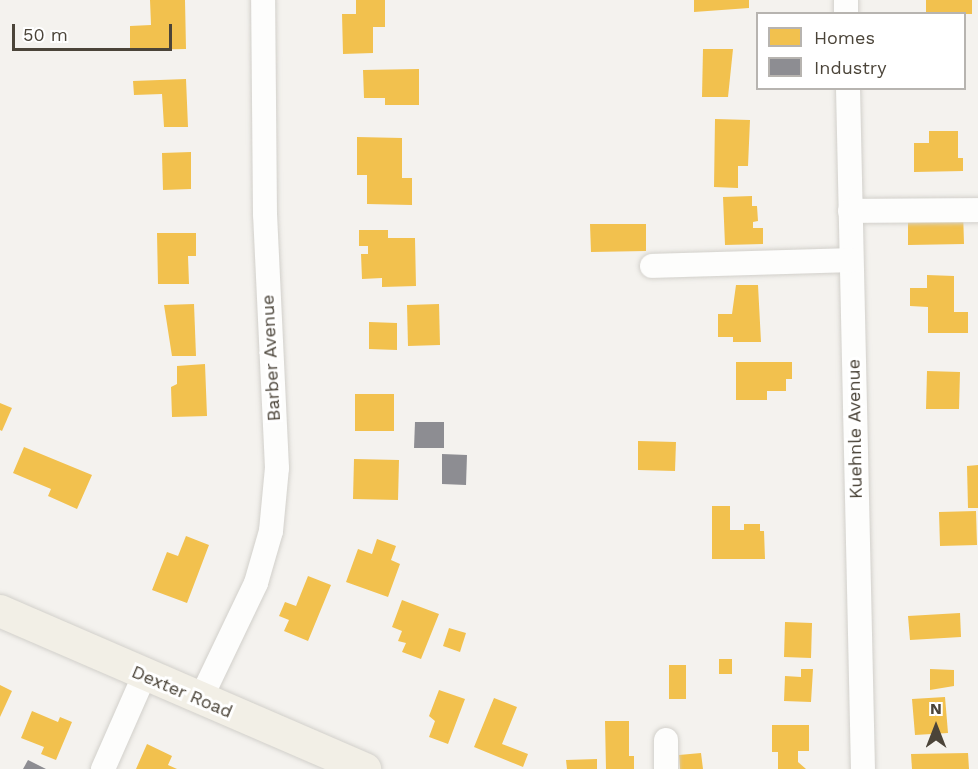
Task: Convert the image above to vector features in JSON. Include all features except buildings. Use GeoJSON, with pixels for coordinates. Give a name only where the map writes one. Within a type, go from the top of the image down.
{"type":"FeatureCollection","features":[{"type":"Feature","properties":{"kind":"main road","name":"Dexter Road"},"geometry":{"type":"LineString","coordinates":[[0,611],[144,676],[364,769]]}},
{"type":"Feature","properties":{"kind":"street","name":"Barber Avenue"},"geometry":{"type":"LineString","coordinates":[[200,700],[256,583],[272,520],[276,468],[265,215],[263,0]]}},
{"type":"Feature","properties":{"kind":"street","name":"Kuehnle Avenue"},"geometry":{"type":"LineString","coordinates":[[848,90],[863,769]]}},
{"type":"Feature","properties":{"kind":"street"},"geometry":{"type":"LineString","coordinates":[[850,211],[978,210]]}},
{"type":"Feature","properties":{"kind":"street"},"geometry":{"type":"LineString","coordinates":[[652,266],[851,260]]}},
{"type":"Feature","properties":{"kind":"street"},"geometry":{"type":"LineString","coordinates":[[103,769],[144,676]]}},
{"type":"Feature","properties":{"kind":"street"},"geometry":{"type":"LineString","coordinates":[[666,740],[666,769]]}}]}
